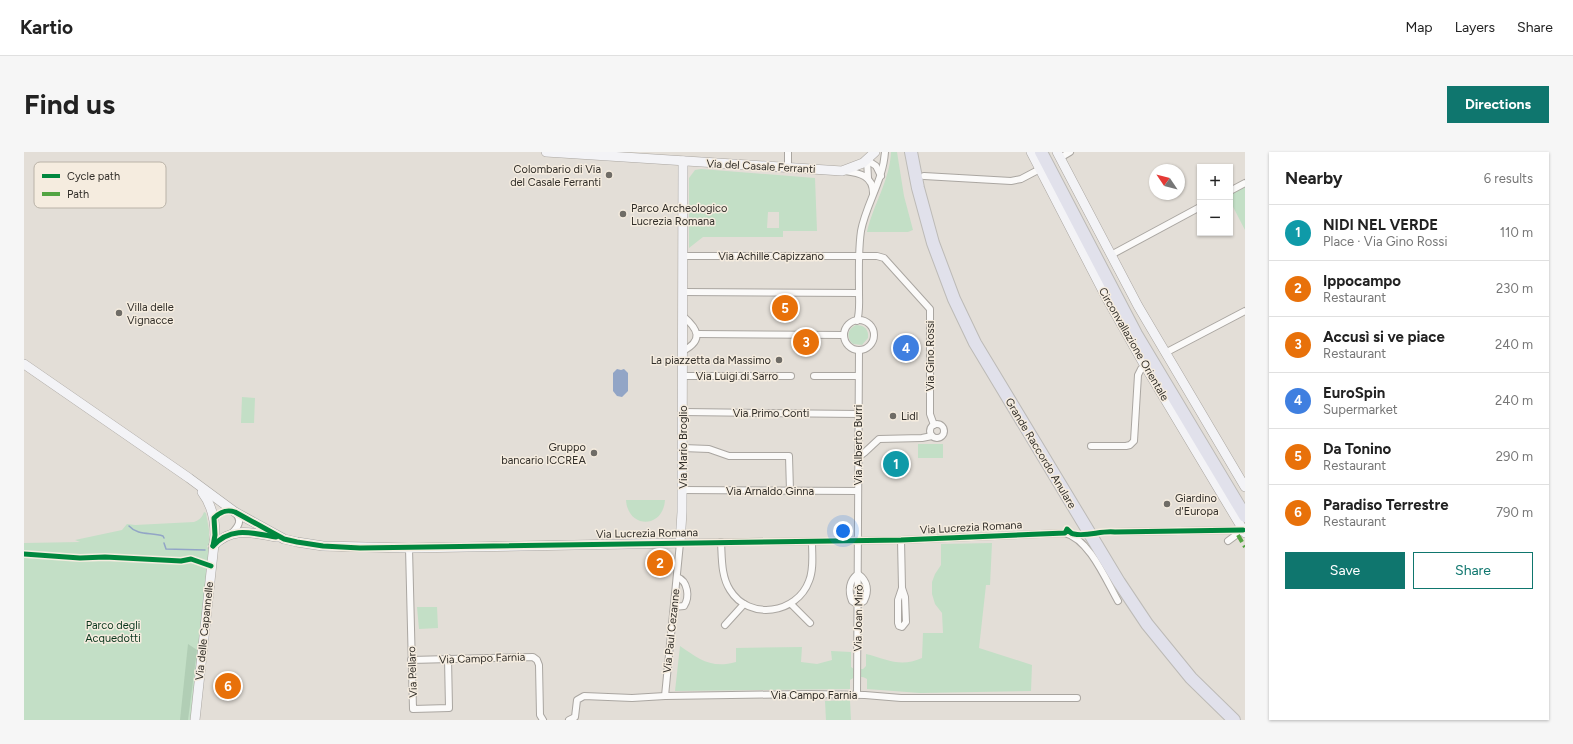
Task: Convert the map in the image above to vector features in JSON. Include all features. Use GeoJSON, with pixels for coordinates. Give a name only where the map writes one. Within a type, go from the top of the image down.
{"type":"FeatureCollection","features":[{"type":"Feature","properties":{"kind":"highway","name":"Grande Raccordo Anulare"},"geometry":{"type":"LineString","coordinates":[[911,152],[933,243],[954,299],[973,339],[1127,594],[1147,624],[1177,663],[1200,688],[1234,720]]}},
{"type":"Feature","properties":{"kind":"highway"},"geometry":{"type":"LineString","coordinates":[[1042,159],[1136,334],[1245,516]]}},
{"type":"Feature","properties":{"kind":"street","name":"Via del Casale Ferranti"},"geometry":{"type":"LineString","coordinates":[[546,152],[642,155],[697,162],[842,170],[859,165],[868,160],[875,152]]}},
{"type":"Feature","properties":{"kind":"street"},"geometry":{"type":"LineString","coordinates":[[788,152],[788,168]]}},
{"type":"Feature","properties":{"kind":"street"},"geometry":{"type":"LineString","coordinates":[[858,321],[859,256],[863,224],[881,176],[885,152]]}},
{"type":"Feature","properties":{"kind":"street","name":"Circonvallazione Orientale"},"geometry":{"type":"LineString","coordinates":[[1031,152],[1042,159],[1106,296],[1145,366],[1244,531]]}},
{"type":"Feature","properties":{"kind":"street"},"geometry":{"type":"LineString","coordinates":[[1058,155],[1070,152]]}},
{"type":"Feature","properties":{"kind":"street","name":"Circonvallazione Orientale"},"geometry":{"type":"LineString","coordinates":[[1058,155],[1138,306],[1245,487]]}},
{"type":"Feature","properties":{"kind":"street"},"geometry":{"type":"LineString","coordinates":[[924,176],[1011,181],[1023,178],[1042,159]]}},
{"type":"Feature","properties":{"kind":"street","name":"Via Mario Broglio"},"geometry":{"type":"LineString","coordinates":[[680,543],[683,448],[683,160]]}},
{"type":"Feature","properties":{"kind":"street"},"geometry":{"type":"LineString","coordinates":[[868,160],[876,166],[881,176]]}},
{"type":"Feature","properties":{"kind":"street"},"geometry":{"type":"LineString","coordinates":[[868,160],[868,178],[873,187],[873,196]]}},
{"type":"Feature","properties":{"kind":"street"},"geometry":{"type":"LineString","coordinates":[[683,172],[689,166],[697,162]]}},
{"type":"Feature","properties":{"kind":"street"},"geometry":{"type":"LineString","coordinates":[[842,170],[861,174],[868,178]]}},
{"type":"Feature","properties":{"kind":"street"},"geometry":{"type":"LineString","coordinates":[[1233,189],[1245,183]]}},
{"type":"Feature","properties":{"kind":"street"},"geometry":{"type":"LineString","coordinates":[[1111,255],[1197,209]]}},
{"type":"Feature","properties":{"kind":"street","name":"Via Achille Capizzano"},"geometry":{"type":"LineString","coordinates":[[683,256],[859,256]]}},
{"type":"Feature","properties":{"kind":"street","name":"Via Gino Rossi"},"geometry":{"type":"LineString","coordinates":[[859,256],[877,256],[884,258],[929,307],[930,414],[934,425]]}},
{"type":"Feature","properties":{"kind":"street"},"geometry":{"type":"LineString","coordinates":[[683,292],[859,293]]}},
{"type":"Feature","properties":{"kind":"street"},"geometry":{"type":"LineString","coordinates":[[1166,353],[1245,312]]}},
{"type":"Feature","properties":{"kind":"street"},"geometry":{"type":"LineString","coordinates":[[682,351],[693,343],[697,334],[694,326],[683,316]]}},
{"type":"Feature","properties":{"kind":"street"},"geometry":{"type":"LineString","coordinates":[[858,321],[862,321],[869,325],[873,333],[872,341],[869,345],[866,348],[858,350],[848,346],[844,335],[847,326],[858,321]]}},
{"type":"Feature","properties":{"kind":"street"},"geometry":{"type":"LineString","coordinates":[[697,334],[844,335]]}},
{"type":"Feature","properties":{"kind":"street","name":"Via Alberto Burri"},"geometry":{"type":"LineString","coordinates":[[858,350],[858,541]]}},
{"type":"Feature","properties":{"kind":"street","name":"Via delle Capannelle"},"geometry":{"type":"LineString","coordinates":[[24,364],[189,478],[235,512]]}},
{"type":"Feature","properties":{"kind":"street"},"geometry":{"type":"LineString","coordinates":[[1091,446],[1126,446],[1130,445],[1134,440],[1138,375],[1141,369],[1145,366]]}},
{"type":"Feature","properties":{"kind":"street","name":"Via Luigi di Sarro"},"geometry":{"type":"LineString","coordinates":[[683,376],[791,376]]}},
{"type":"Feature","properties":{"kind":"street"},"geometry":{"type":"LineString","coordinates":[[814,376],[858,376]]}},
{"type":"Feature","properties":{"kind":"street","name":"Via Primo Conti"},"geometry":{"type":"LineString","coordinates":[[683,412],[859,414]]}},
{"type":"Feature","properties":{"kind":"street","name":"Via Gino Rossi"},"geometry":{"type":"LineString","coordinates":[[934,425],[940,425],[943,428],[943,433],[938,437],[932,436],[930,430],[934,425]]}},
{"type":"Feature","properties":{"kind":"street"},"geometry":{"type":"LineString","coordinates":[[859,457],[866,452],[876,440],[881,438],[922,438],[932,436]]}},
{"type":"Feature","properties":{"kind":"street"},"geometry":{"type":"LineString","coordinates":[[683,448],[709,449],[729,456],[790,456],[790,491]]}},
{"type":"Feature","properties":{"kind":"street","name":"Via delle Capannelle"},"geometry":{"type":"LineString","coordinates":[[189,478],[207,499],[214,522],[213,546],[195,720]]}},
{"type":"Feature","properties":{"kind":"street","name":"Via Arnaldo Ginna"},"geometry":{"type":"LineString","coordinates":[[682,490],[858,491]]}},
{"type":"Feature","properties":{"kind":"street"},"geometry":{"type":"LineString","coordinates":[[213,546],[222,537],[232,533],[239,523],[239,517],[235,512],[224,511],[214,522],[224,531],[232,533],[258,534],[284,539]]}},
{"type":"Feature","properties":{"kind":"street","name":"Via Lucrezia Romana"},"geometry":{"type":"LineString","coordinates":[[235,512],[284,539],[324,546],[409,548],[721,542],[812,542],[1066,533],[1077,538],[1087,548],[1118,601]]}},
{"type":"Feature","properties":{"kind":"street"},"geometry":{"type":"LineString","coordinates":[[1115,532],[1244,531]]}},
{"type":"Feature","properties":{"kind":"street"},"geometry":{"type":"LineString","coordinates":[[1228,541],[1244,531]]}},
{"type":"Feature","properties":{"kind":"street"},"geometry":{"type":"LineString","coordinates":[[901,540],[902,588],[905,597],[906,622],[902,627],[899,626],[898,622],[898,597],[902,588]]}},
{"type":"Feature","properties":{"kind":"street","name":"Via Joan Mirò"},"geometry":{"type":"LineString","coordinates":[[857,695],[858,541]]}},
{"type":"Feature","properties":{"kind":"street"},"geometry":{"type":"LineString","coordinates":[[721,542],[723,571],[726,582],[732,594],[744,604],[756,609],[766,610],[777,609],[791,604],[802,595],[810,581],[812,571],[812,542]]}},
{"type":"Feature","properties":{"kind":"street","name":"Via Paul Cezanne"},"geometry":{"type":"LineString","coordinates":[[665,696],[680,543]]}},
{"type":"Feature","properties":{"kind":"street","name":"Via Pellaro"},"geometry":{"type":"LineString","coordinates":[[409,548],[413,709],[449,708],[448,658]]}},
{"type":"Feature","properties":{"kind":"street"},"geometry":{"type":"LineString","coordinates":[[674,607],[684,606],[687,597],[687,590],[684,582],[681,578],[677,578]]}},
{"type":"Feature","properties":{"kind":"street"},"geometry":{"type":"LineString","coordinates":[[725,625],[744,604]]}},
{"type":"Feature","properties":{"kind":"street"},"geometry":{"type":"LineString","coordinates":[[791,604],[810,623]]}},
{"type":"Feature","properties":{"kind":"street","name":"Via Campo Farnia"},"geometry":{"type":"LineString","coordinates":[[411,660],[528,656],[535,658],[539,665],[540,715],[543,720]]}},
{"type":"Feature","properties":{"kind":"street","name":"Via Campo Farnia"},"geometry":{"type":"LineString","coordinates":[[569,720],[575,716],[577,700],[582,696],[632,698],[665,696],[857,695],[900,698],[1077,698]]}},
{"type":"Feature","properties":{"kind":"green space"},"geometry":{"type":"Polygon","coordinates":[[[891,152],[897,152],[904,196],[913,230],[908,232],[867,232],[888,173],[891,152]]]}},
{"type":"Feature","properties":{"kind":"green space"},"geometry":{"type":"Polygon","coordinates":[[[701,169],[815,178],[817,231],[783,231],[783,237],[703,237],[689,248],[689,178],[695,170],[701,169]],[[768,212],[767,228],[779,228],[779,212],[768,212]]]}},
{"type":"Feature","properties":{"kind":"green space"},"geometry":{"type":"Polygon","coordinates":[[[1245,187],[1245,230],[1233,207],[1233,193],[1245,187]]]}},
{"type":"Feature","properties":{"kind":"green space"},"geometry":{"type":"Polygon","coordinates":[[[856,325],[864,327],[868,332],[868,338],[862,345],[853,344],[848,336],[849,331],[856,325]]]}},
{"type":"Feature","properties":{"kind":"green space"},"geometry":{"type":"Polygon","coordinates":[[[242,397],[255,398],[254,423],[241,423],[242,397]]]}},
{"type":"Feature","properties":{"kind":"green space"},"geometry":{"type":"Polygon","coordinates":[[[918,444],[943,444],[943,458],[918,458],[918,444]]]}},
{"type":"Feature","properties":{"kind":"green space"},"geometry":{"type":"Polygon","coordinates":[[[626,500],[665,500],[663,510],[658,516],[646,522],[633,516],[628,510],[626,500]]]}},
{"type":"Feature","properties":{"kind":"green space","name":"Parco degli Acquedotti"},"geometry":{"type":"Polygon","coordinates":[[[204,512],[206,513],[209,530],[209,545],[207,546],[210,553],[193,720],[24,720],[24,543],[80,542],[75,540],[122,530],[127,524],[135,525],[194,522],[202,516],[204,512]]]}},
{"type":"Feature","properties":{"kind":"green space"},"geometry":{"type":"Polygon","coordinates":[[[992,543],[990,585],[986,585],[979,648],[1032,665],[1031,691],[920,693],[867,689],[867,679],[859,677],[850,680],[850,689],[675,691],[680,646],[699,659],[706,662],[719,664],[736,662],[736,648],[802,647],[801,662],[817,664],[832,660],[831,651],[851,652],[851,667],[854,669],[863,669],[866,666],[866,654],[894,662],[914,661],[922,658],[923,633],[943,633],[942,613],[935,604],[932,594],[932,582],[941,565],[941,544],[992,543]]]}},
{"type":"Feature","properties":{"kind":"green space"},"geometry":{"type":"Polygon","coordinates":[[[417,607],[437,607],[438,628],[419,629],[417,607]]]}},
{"type":"Feature","properties":{"kind":"green space"},"geometry":{"type":"Polygon","coordinates":[[[188,644],[197,650],[188,720],[180,720],[188,644]]]}},
{"type":"Feature","properties":{"kind":"green space"},"geometry":{"type":"Polygon","coordinates":[[[850,700],[851,720],[826,720],[825,701],[850,700]]]}},
{"type":"Feature","properties":{"kind":"water"},"geometry":{"type":"Polygon","coordinates":[[[617,369],[624,369],[628,373],[628,391],[622,397],[617,396],[613,391],[613,373],[617,369]]]}},
{"type":"Feature","properties":{"kind":"waterway"},"geometry":{"type":"LineString","coordinates":[[129,526],[136,531],[163,536],[164,538]]}},
{"type":"Feature","properties":{"kind":"waterway"},"geometry":{"type":"LineString","coordinates":[[164,543],[166,549],[205,550]]}},
{"type":"Feature","properties":{"kind":"marked path"},"geometry":{"type":"LineString","coordinates":[[1238,535],[1245,547]]}},
{"type":"Feature","properties":{"kind":"cycle path"},"geometry":{"type":"LineString","coordinates":[[213,546],[215,535],[214,518],[226,511],[235,512],[284,539],[323,546],[360,548],[901,540],[1065,533],[1067,529],[1072,534],[1079,535],[1105,532],[1243,530]]}},
{"type":"Feature","properties":{"kind":"cycle path"},"geometry":{"type":"LineString","coordinates":[[213,546],[220,540],[235,533],[242,532],[276,537]]}},
{"type":"Feature","properties":{"kind":"cycle path"},"geometry":{"type":"LineString","coordinates":[[24,554],[80,558],[105,557],[181,561],[191,559],[211,566]]}},
{"type":"Feature","properties":{"kind":"place","name":"Colombario di Via del Casale Ferranti"},"geometry":{"type":"Point","coordinates":[609,175]}},
{"type":"Feature","properties":{"kind":"place","name":"Parco Archeologico Lucrezia Romana"},"geometry":{"type":"Point","coordinates":[623,214]}},
{"type":"Feature","properties":{"kind":"place","name":"Da Tonino"},"geometry":{"type":"Point","coordinates":[785,308]}},
{"type":"Feature","properties":{"kind":"place","name":"Villa delle Vignacce"},"geometry":{"type":"Point","coordinates":[119,313]}},
{"type":"Feature","properties":{"kind":"place","name":"Accusì si ve piace"},"geometry":{"type":"Point","coordinates":[806,342]}},
{"type":"Feature","properties":{"kind":"place","name":"EuroSpin"},"geometry":{"type":"Point","coordinates":[906,348]}},
{"type":"Feature","properties":{"kind":"place","name":"La piazzetta da Massimo"},"geometry":{"type":"Point","coordinates":[779,360]}},
{"type":"Feature","properties":{"kind":"place","name":"Lidl"},"geometry":{"type":"Point","coordinates":[893,416]}},
{"type":"Feature","properties":{"kind":"place","name":"Gruppo bancario ICCREA"},"geometry":{"type":"Point","coordinates":[594,453]}},
{"type":"Feature","properties":{"kind":"place","name":"NIDI NEL VERDE"},"geometry":{"type":"Point","coordinates":[896,464]}},
{"type":"Feature","properties":{"kind":"place","name":"Giardino d'Europa"},"geometry":{"type":"Point","coordinates":[1167,504]}},
{"type":"Feature","properties":{"kind":"place","name":"Ippocampo"},"geometry":{"type":"Point","coordinates":[660,563]}},
{"type":"Feature","properties":{"kind":"place","name":"Paradiso Terrestre"},"geometry":{"type":"Point","coordinates":[228,686]}}]}
